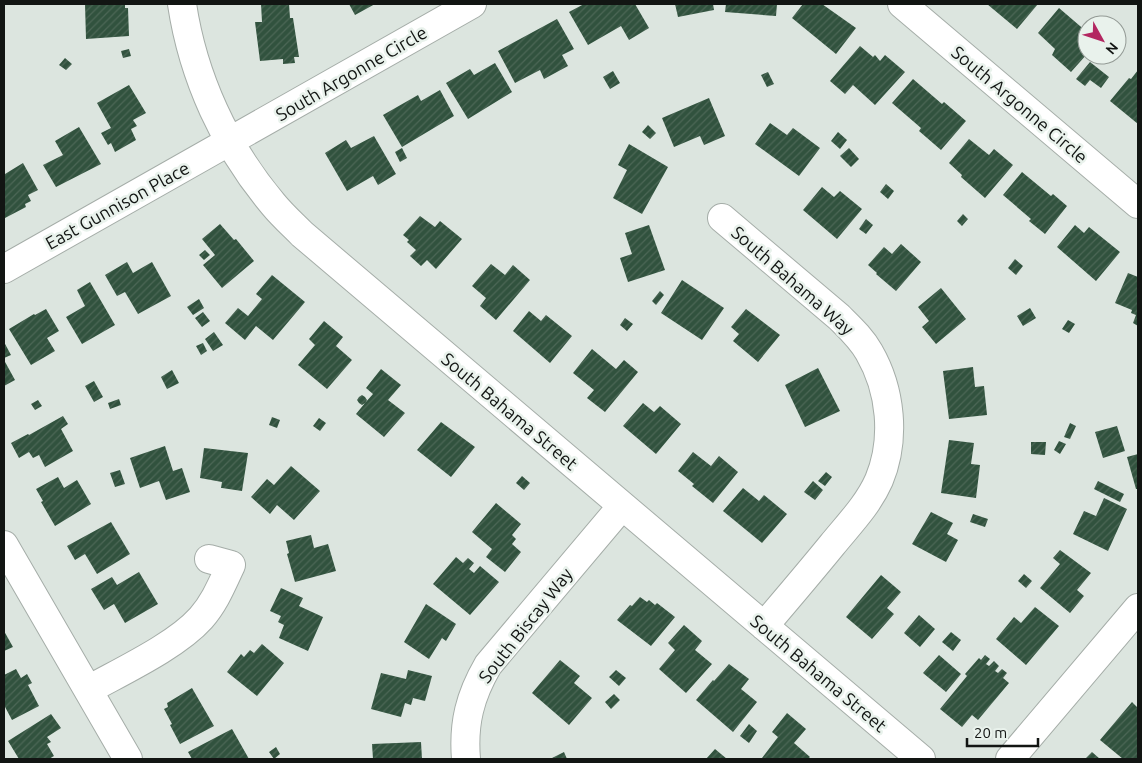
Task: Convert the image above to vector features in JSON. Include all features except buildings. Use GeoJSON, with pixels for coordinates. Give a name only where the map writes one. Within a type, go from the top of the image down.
{"type":"FeatureCollection","features":[{"type":"Feature","properties":{"kind":"street","name":"South Bahama Street"},"geometry":{"type":"LineString","coordinates":[[182,4],[194,60],[208,99],[230,142],[248,172],[268,198],[302,234],[921,759]]}},
{"type":"Feature","properties":{"kind":"street","name":"South Argonne Circle"},"geometry":{"type":"LineString","coordinates":[[230,142],[472,4]]}},
{"type":"Feature","properties":{"kind":"street","name":"South Argonne Circle"},"geometry":{"type":"LineString","coordinates":[[902,4],[1138,204]]}},
{"type":"Feature","properties":{"kind":"street","name":"East Gunnison Place"},"geometry":{"type":"LineString","coordinates":[[4,268],[230,142]]}},
{"type":"Feature","properties":{"kind":"street","name":"South Bahama Way"},"geometry":{"type":"LineString","coordinates":[[722,218],[839,317],[855,333],[868,351],[881,378],[887,399],[889,429],[887,451],[879,480],[865,506],[764,626]]}},
{"type":"Feature","properties":{"kind":"street","name":"South Biscay Way"},"geometry":{"type":"LineString","coordinates":[[466,759],[464,740],[468,711],[477,684],[488,665],[622,506]]}},
{"type":"Feature","properties":{"kind":"street"},"geometry":{"type":"LineString","coordinates":[[4,545],[128,759]]}},
{"type":"Feature","properties":{"kind":"street"},"geometry":{"type":"LineString","coordinates":[[88,690],[167,645],[200,618],[218,595],[231,565],[209,558]]}},
{"type":"Feature","properties":{"kind":"street"},"geometry":{"type":"LineString","coordinates":[[1010,759],[1138,608]]}}]}
